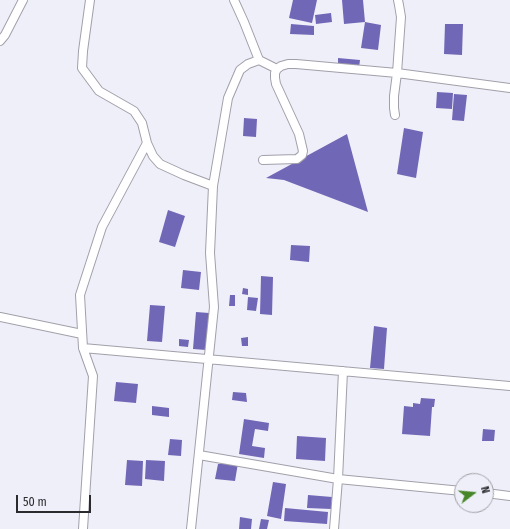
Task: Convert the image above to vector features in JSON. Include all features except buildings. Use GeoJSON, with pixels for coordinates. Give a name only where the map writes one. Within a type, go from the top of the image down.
{"type":"FeatureCollection","features":[{"type":"Feature","properties":{"kind":"street"},"geometry":{"type":"LineString","coordinates":[[0,41],[5,35],[23,0]]}},
{"type":"Feature","properties":{"kind":"street"},"geometry":{"type":"LineString","coordinates":[[90,0],[82,68],[99,91],[134,111],[142,124],[147,143],[153,156],[160,164],[213,186]]}},
{"type":"Feature","properties":{"kind":"street"},"geometry":{"type":"LineString","coordinates":[[234,0],[259,60],[277,69]]}},
{"type":"Feature","properties":{"kind":"street"},"geometry":{"type":"LineString","coordinates":[[395,116],[394,96],[397,73],[400,17],[398,0]]}},
{"type":"Feature","properties":{"kind":"street"},"geometry":{"type":"LineString","coordinates":[[191,529],[214,307],[210,253],[213,186],[228,98],[240,70],[248,64],[259,60]]}},
{"type":"Feature","properties":{"kind":"street"},"geometry":{"type":"LineString","coordinates":[[263,160],[297,159],[302,155],[303,151],[299,134],[276,84],[275,73],[281,66],[296,64],[397,73],[510,88]]}},
{"type":"Feature","properties":{"kind":"street"},"geometry":{"type":"LineString","coordinates":[[83,529],[93,376],[83,348],[80,295],[106,221],[147,143]]}},
{"type":"Feature","properties":{"kind":"street"},"geometry":{"type":"LineString","coordinates":[[0,317],[82,334]]}},
{"type":"Feature","properties":{"kind":"street"},"geometry":{"type":"LineString","coordinates":[[83,348],[510,386]]}},
{"type":"Feature","properties":{"kind":"street"},"geometry":{"type":"LineString","coordinates":[[334,529],[343,371]]}},
{"type":"Feature","properties":{"kind":"street"},"geometry":{"type":"LineString","coordinates":[[199,455],[338,479],[454,490]]}},
{"type":"Feature","properties":{"kind":"street"},"geometry":{"type":"LineString","coordinates":[[494,494],[510,496]]}}]}
